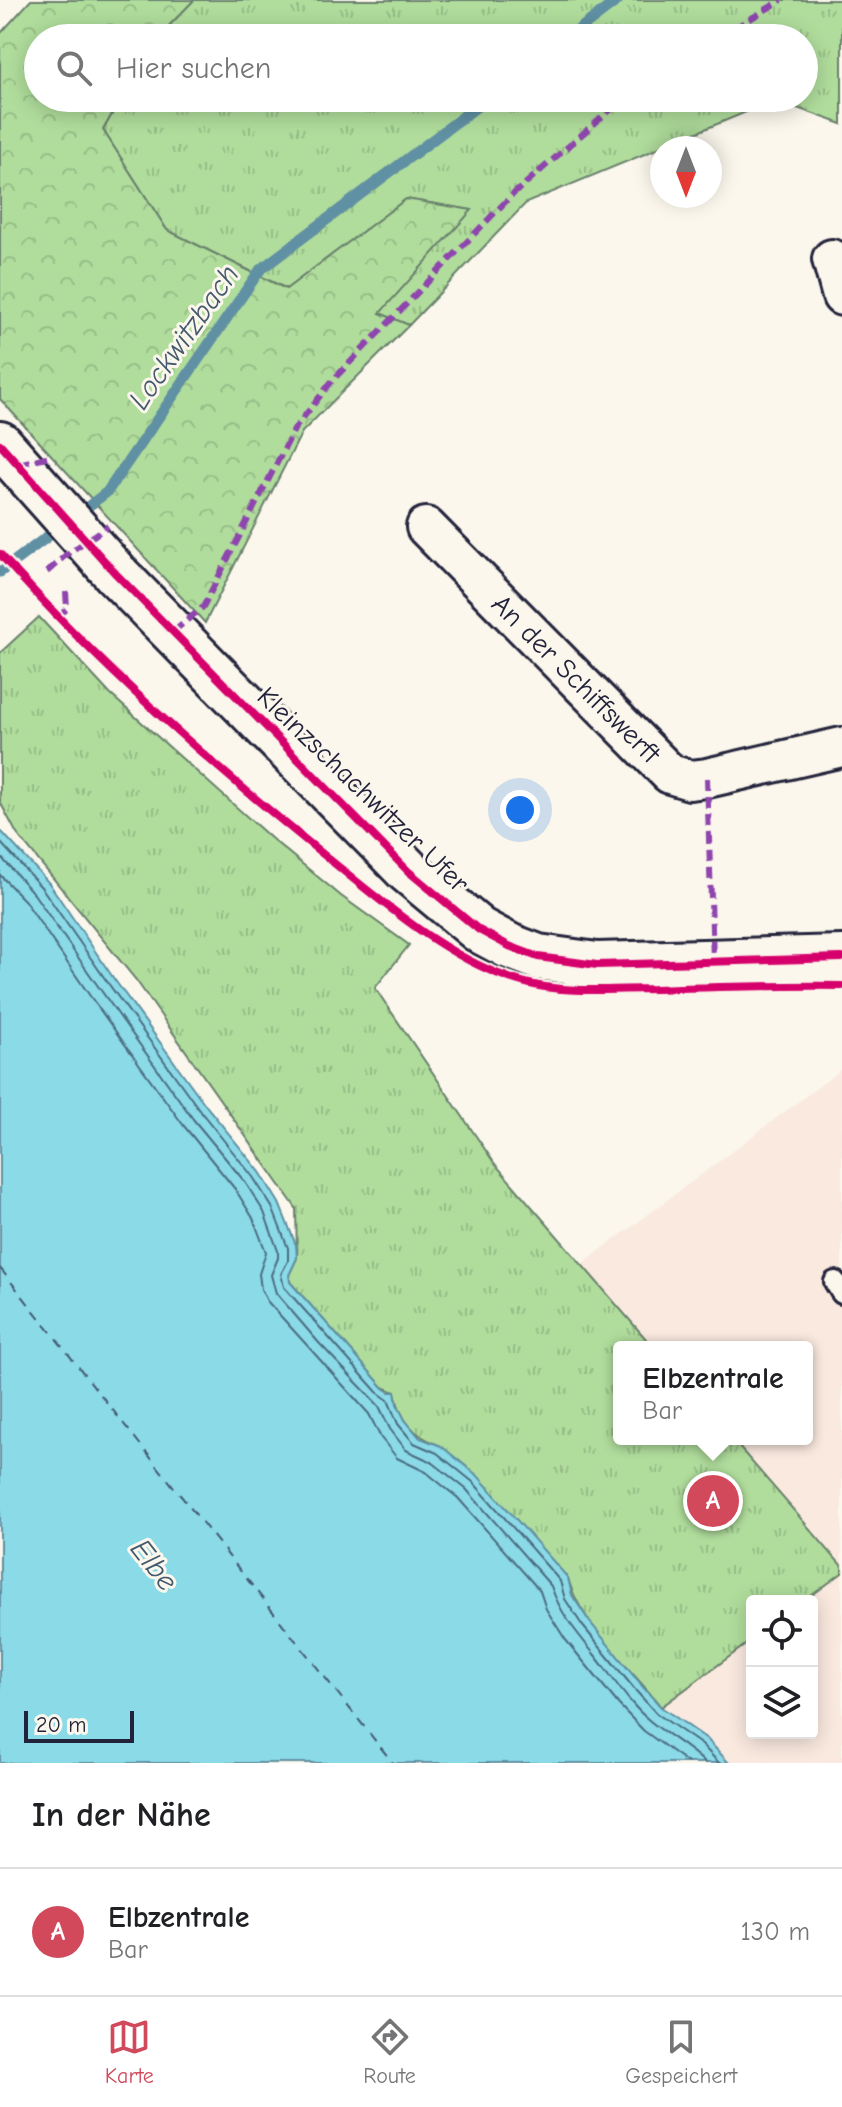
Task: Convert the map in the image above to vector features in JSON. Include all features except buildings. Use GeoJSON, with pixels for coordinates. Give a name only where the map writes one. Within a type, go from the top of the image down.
{"type":"FeatureCollection","features":[{"type":"Feature","properties":{"kind":"street"},"geometry":{"type":"LineString","coordinates":[[832,259],[842,296]]}},
{"type":"Feature","properties":{"kind":"street","name":"Kleinzschachwitzer Ufer"},"geometry":{"type":"LineString","coordinates":[[0,444],[100,556],[408,871],[479,930],[538,957],[569,963],[597,965],[842,958]]}},
{"type":"Feature","properties":{"kind":"street","name":"An der Schiffswerft"},"geometry":{"type":"LineString","coordinates":[[426,527],[670,774],[690,780],[707,778],[842,747]]}},
{"type":"Feature","properties":{"kind":"shaded area"},"geometry":{"type":"Polygon","coordinates":[[[842,1069],[842,1566],[737,1445],[813,1445],[813,1341],[648,1341],[582,1264],[842,1069]]]}},
{"type":"Feature","properties":{"kind":"shaded area"},"geometry":{"type":"Polygon","coordinates":[[[842,1573],[842,1763],[729,1763],[707,1739],[661,1707],[746,1644],[746,1739],[818,1739],[818,1595],[812,1595],[842,1573]]]}},
{"type":"Feature","properties":{"kind":"green space"},"geometry":{"type":"Polygon","coordinates":[[[31,0],[194,0],[171,24],[24,24],[24,112],[113,112],[103,130],[167,230],[286,289],[406,199],[472,210],[380,313],[409,325],[302,432],[205,623],[0,399],[0,34],[31,0]]]}},
{"type":"Feature","properties":{"kind":"green space"},"geometry":{"type":"Polygon","coordinates":[[[194,0],[842,0],[842,124],[808,112],[818,112],[818,24],[171,24],[194,0]]]}},
{"type":"Feature","properties":{"kind":"green space"},"geometry":{"type":"Polygon","coordinates":[[[113,112],[746,112],[688,136],[650,136],[650,152],[526,203],[409,325],[379,313],[471,210],[406,199],[287,289],[167,230],[103,130],[113,112]]]}},
{"type":"Feature","properties":{"kind":"green space"},"geometry":{"type":"Polygon","coordinates":[[[39,617],[110,694],[272,839],[341,896],[409,945],[375,988],[495,1164],[648,1341],[613,1341],[613,1445],[737,1445],[842,1566],[842,1573],[812,1595],[746,1595],[746,1644],[661,1707],[595,1629],[574,1595],[568,1578],[441,1446],[410,1426],[400,1411],[395,1392],[383,1387],[290,1282],[289,1275],[297,1258],[296,1208],[136,980],[17,834],[0,802],[0,653],[39,617]]]}},
{"type":"Feature","properties":{"kind":"water","name":"Elbe"},"geometry":{"type":"Polygon","coordinates":[[[0,830],[49,883],[207,1107],[260,1172],[279,1203],[296,1245],[297,1258],[289,1275],[290,1282],[383,1387],[395,1392],[405,1420],[420,1438],[441,1446],[478,1476],[568,1578],[572,1595],[589,1621],[661,1707],[707,1739],[729,1763],[0,1763],[0,830]]]}},
{"type":"Feature","properties":{"kind":"waterway","name":"Lockwitzbach"},"geometry":{"type":"LineString","coordinates":[[586,24],[618,0]]}},
{"type":"Feature","properties":{"kind":"waterway","name":"Lockwitzbach"},"geometry":{"type":"LineString","coordinates":[[90,505],[107,492],[260,270],[469,112]]}},
{"type":"Feature","properties":{"kind":"waterway","name":"Lockwitzbach"},"geometry":{"type":"LineString","coordinates":[[0,572],[51,534]]}},
{"type":"Feature","properties":{"kind":"ferry route"},"geometry":{"type":"LineString","coordinates":[[0,1268],[393,1763]]}},
{"type":"Feature","properties":{"kind":"marked path"},"geometry":{"type":"LineString","coordinates":[[742,24],[782,0]]}},
{"type":"Feature","properties":{"kind":"marked path"},"geometry":{"type":"LineString","coordinates":[[173,632],[203,607],[295,428],[332,381],[511,196],[608,112]]}},
{"type":"Feature","properties":{"kind":"marked path"},"geometry":{"type":"LineString","coordinates":[[18,464],[50,456]]}},
{"type":"Feature","properties":{"kind":"marked path"},"geometry":{"type":"LineString","coordinates":[[47,572],[108,526]]}},
{"type":"Feature","properties":{"kind":"marked path"},"geometry":{"type":"LineString","coordinates":[[57,617],[67,609],[66,592]]}},
{"type":"Feature","properties":{"kind":"marked path"},"geometry":{"type":"LineString","coordinates":[[707,778],[713,960]]}},
{"type":"Feature","properties":{"kind":"cycle path"},"geometry":{"type":"LineString","coordinates":[[0,444],[116,574],[408,871],[479,930],[538,957],[597,965],[842,958]]}},
{"type":"Feature","properties":{"kind":"cycle path"},"geometry":{"type":"LineString","coordinates":[[0,554],[117,675],[242,787],[401,917],[482,967],[539,986],[567,989],[842,986]]}},
{"type":"Feature","properties":{"kind":"place","name":"Elbzentrale"},"geometry":{"type":"Point","coordinates":[713,1501]}}]}
